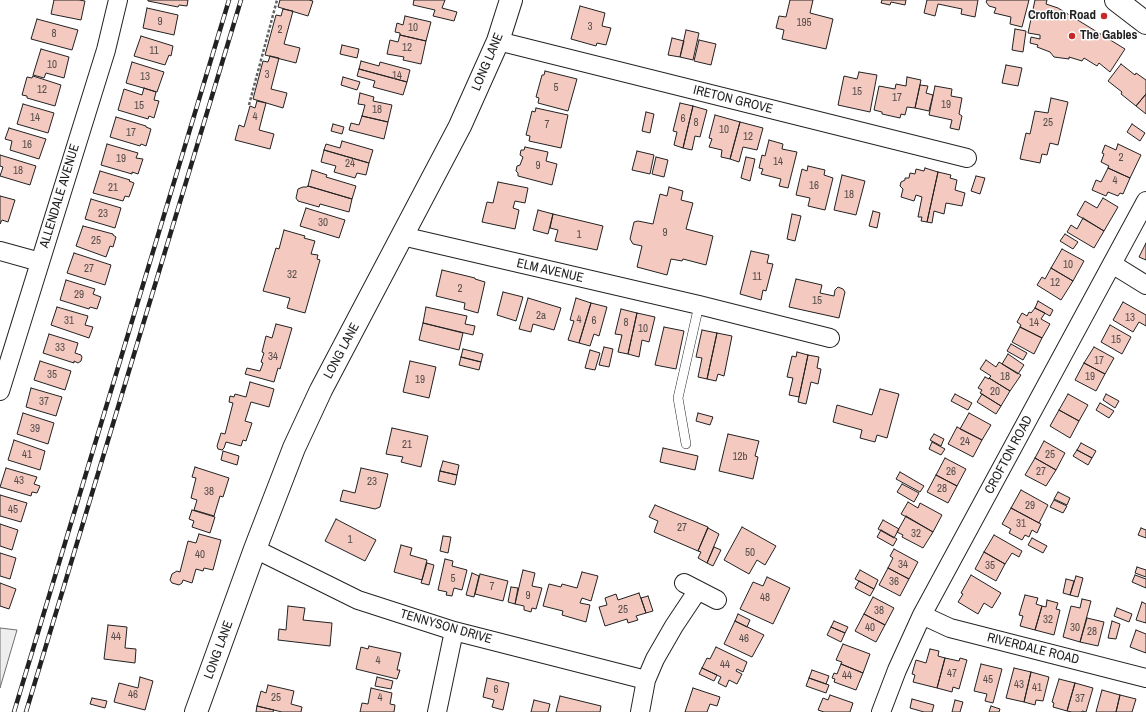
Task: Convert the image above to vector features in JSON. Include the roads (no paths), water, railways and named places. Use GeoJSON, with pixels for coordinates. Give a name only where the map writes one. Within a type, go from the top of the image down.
{"type":"FeatureCollection","features":[{"type":"Feature","properties":{"kind":"street","name":"ALLENDALE AVENUE"},"geometry":{"type":"LineString","coordinates":[[0,391],[106,50],[118,0]]}},
{"type":"Feature","properties":{"kind":"street","name":"LONG LANE"},"geometry":{"type":"LineString","coordinates":[[196,712],[255,549],[294,448],[321,390],[460,126],[498,41],[511,0]]}},
{"type":"Feature","properties":{"kind":"street"},"geometry":{"type":"LineString","coordinates":[[1116,0],[1146,23]]}},
{"type":"Feature","properties":{"kind":"street","name":"IRETON GROVE"},"geometry":{"type":"LineString","coordinates":[[498,41],[967,158]]}},
{"type":"Feature","properties":{"kind":"street","name":"CROFTON ROAD"},"geometry":{"type":"LineString","coordinates":[[881,712],[897,670],[922,615],[1146,202]]}},
{"type":"Feature","properties":{"kind":"street","name":"ELM AVENUE"},"geometry":{"type":"LineString","coordinates":[[402,236],[699,305],[830,338]]}},
{"type":"Feature","properties":{"kind":"street"},"geometry":{"type":"LineString","coordinates":[[0,251],[40,262]]}},
{"type":"Feature","properties":{"kind":"street"},"geometry":{"type":"LineString","coordinates":[[1112,264],[1146,285]]}},
{"type":"Feature","properties":{"kind":"street","name":"TENNYSON DRIVE"},"geometry":{"type":"LineString","coordinates":[[255,549],[358,600],[454,631],[646,680]]}},
{"type":"Feature","properties":{"kind":"street"},"geometry":{"type":"LineString","coordinates":[[640,712],[646,680],[691,587],[717,600]]}},
{"type":"Feature","properties":{"kind":"street","name":"RIVERDALE ROAD"},"geometry":{"type":"LineString","coordinates":[[922,615],[950,628],[1146,678]]}},
{"type":"Feature","properties":{"kind":"street"},"geometry":{"type":"LineString","coordinates":[[437,712],[454,631]]}},
{"type":"Feature","properties":{"kind":"lane"},"geometry":{"type":"LineString","coordinates":[[686,444],[678,398],[699,305]]}},
{"type":"Feature","properties":{"kind":"railway"},"geometry":{"type":"LineString","coordinates":[[14,712],[229,0]]}},
{"type":"Feature","properties":{"kind":"railway"},"geometry":{"type":"LineString","coordinates":[[26,712],[241,0]]}},
{"type":"Feature","properties":{"kind":"place","name":"Crofton Road"},"geometry":{"type":"Point","coordinates":[1104,16]}},
{"type":"Feature","properties":{"kind":"place","name":"The Gables"},"geometry":{"type":"Point","coordinates":[1072,36]}}]}
